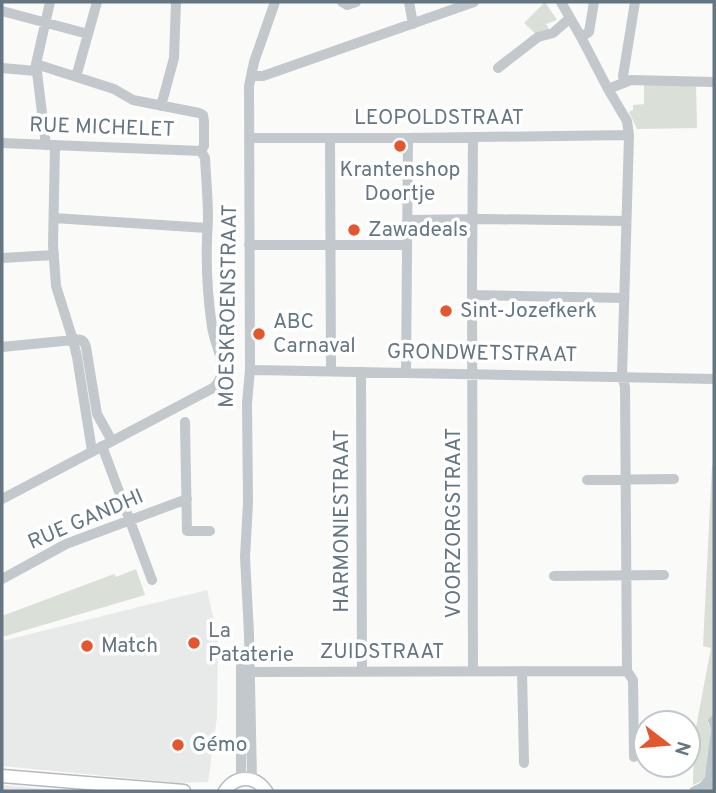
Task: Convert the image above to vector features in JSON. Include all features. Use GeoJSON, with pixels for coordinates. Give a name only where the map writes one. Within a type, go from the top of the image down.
{"type":"FeatureCollection","features":[{"type":"Feature","properties":{"kind":"main road"},"geometry":{"type":"LineString","coordinates":[[2,776],[184,791]]}},
{"type":"Feature","properties":{"kind":"main road"},"geometry":{"type":"LineString","coordinates":[[225,791],[230,784],[246,779],[257,782],[266,791]]}},
{"type":"Feature","properties":{"kind":"main road"},"geometry":{"type":"LineString","coordinates":[[2,784],[95,791]]}},
{"type":"Feature","properties":{"kind":"street"},"geometry":{"type":"LineString","coordinates":[[50,2],[36,68],[50,145],[56,286],[74,340],[81,378],[102,446],[152,580]]}},
{"type":"Feature","properties":{"kind":"street"},"geometry":{"type":"LineString","coordinates":[[76,77],[97,2]]}},
{"type":"Feature","properties":{"kind":"street"},"geometry":{"type":"LineString","coordinates":[[161,106],[174,58],[176,2]]}},
{"type":"Feature","properties":{"kind":"street","name":"MOESKROENSTRAAT"},"geometry":{"type":"LineString","coordinates":[[246,779],[245,672],[242,647],[247,614],[245,539],[250,370],[251,76],[273,2]]}},
{"type":"Feature","properties":{"kind":"street"},"geometry":{"type":"LineString","coordinates":[[342,2],[347,5],[356,2]]}},
{"type":"Feature","properties":{"kind":"street"},"geometry":{"type":"LineString","coordinates":[[409,2],[412,24]]}},
{"type":"Feature","properties":{"kind":"street"},"geometry":{"type":"LineString","coordinates":[[251,76],[263,75],[474,2]]}},
{"type":"Feature","properties":{"kind":"street"},"geometry":{"type":"LineString","coordinates":[[561,2],[627,121],[629,135],[622,376],[625,387],[626,671],[633,680],[633,709]]}},
{"type":"Feature","properties":{"kind":"street"},"geometry":{"type":"LineString","coordinates":[[582,37],[589,32],[593,2]]}},
{"type":"Feature","properties":{"kind":"street"},"geometry":{"type":"LineString","coordinates":[[625,81],[623,76],[635,2]]}},
{"type":"Feature","properties":{"kind":"street"},"geometry":{"type":"LineString","coordinates":[[2,11],[88,34]]}},
{"type":"Feature","properties":{"kind":"street"},"geometry":{"type":"LineString","coordinates":[[498,68],[538,37],[553,33],[570,18]]}},
{"type":"Feature","properties":{"kind":"street"},"geometry":{"type":"LineString","coordinates":[[2,68],[36,68],[76,77],[118,91],[133,100],[203,115],[205,142],[201,151],[205,158],[211,316],[221,360],[220,381],[213,388],[2,499]]}},
{"type":"Feature","properties":{"kind":"street"},"geometry":{"type":"LineString","coordinates":[[608,89],[625,81],[714,82]]}},
{"type":"Feature","properties":{"kind":"street","name":"LEOPOLDSTRAAT"},"geometry":{"type":"LineString","coordinates":[[249,138],[629,135]]}},
{"type":"Feature","properties":{"kind":"street","name":"VOORZORGSTRAAT"},"geometry":{"type":"LineString","coordinates":[[473,137],[473,671]]}},
{"type":"Feature","properties":{"kind":"street"},"geometry":{"type":"LineString","coordinates":[[330,138],[331,370]]}},
{"type":"Feature","properties":{"kind":"street"},"geometry":{"type":"LineString","coordinates":[[406,372],[408,138]]}},
{"type":"Feature","properties":{"kind":"street","name":"RUE MICHELET"},"geometry":{"type":"LineString","coordinates":[[2,143],[201,151]]}},
{"type":"Feature","properties":{"kind":"street"},"geometry":{"type":"LineString","coordinates":[[54,218],[207,228]]}},
{"type":"Feature","properties":{"kind":"street"},"geometry":{"type":"LineString","coordinates":[[407,219],[626,221]]}},
{"type":"Feature","properties":{"kind":"street"},"geometry":{"type":"LineString","coordinates":[[249,245],[407,245]]}},
{"type":"Feature","properties":{"kind":"street"},"geometry":{"type":"LineString","coordinates":[[2,258],[54,255]]}},
{"type":"Feature","properties":{"kind":"street"},"geometry":{"type":"LineString","coordinates":[[472,295],[623,298]]}},
{"type":"Feature","properties":{"kind":"street"},"geometry":{"type":"LineString","coordinates":[[2,347],[82,340],[85,343],[102,446]]}},
{"type":"Feature","properties":{"kind":"street","name":"GRONDWETSTRAAT"},"geometry":{"type":"LineString","coordinates":[[250,370],[714,379]]}},
{"type":"Feature","properties":{"kind":"street","name":"HARMONIESTRAAT"},"geometry":{"type":"LineString","coordinates":[[361,372],[362,670]]}},
{"type":"Feature","properties":{"kind":"street"},"geometry":{"type":"LineString","coordinates":[[185,422],[187,531],[210,531]]}},
{"type":"Feature","properties":{"kind":"street"},"geometry":{"type":"LineString","coordinates":[[587,480],[674,479]]}},
{"type":"Feature","properties":{"kind":"street","name":"RUE GANDHI"},"geometry":{"type":"LineString","coordinates":[[2,579],[66,544],[187,499]]}},
{"type":"Feature","properties":{"kind":"street"},"geometry":{"type":"LineString","coordinates":[[554,576],[664,575]]}},
{"type":"Feature","properties":{"kind":"street"},"geometry":{"type":"LineString","coordinates":[[522,671],[524,763]]}},
{"type":"Feature","properties":{"kind":"street","name":"ZUIDSTRAAT"},"geometry":{"type":"LineString","coordinates":[[245,672],[626,671]]}},
{"type":"Feature","properties":{"kind":"shaded area"},"geometry":{"type":"Polygon","coordinates":[[[545,2],[557,20],[546,24],[549,29],[536,34],[524,23],[545,2]]]}},
{"type":"Feature","properties":{"kind":"shaded area"},"geometry":{"type":"Polygon","coordinates":[[[644,85],[696,85],[697,128],[637,129],[629,112],[633,110],[633,105],[644,104],[644,85]]]}},
{"type":"Feature","properties":{"kind":"shaded area"},"geometry":{"type":"Polygon","coordinates":[[[714,465],[714,713],[708,723],[711,730],[707,771],[702,780],[693,785],[693,779],[702,779],[702,709],[699,709],[711,648],[703,646],[714,465]]]}},
{"type":"Feature","properties":{"kind":"shaded area"},"geometry":{"type":"Polygon","coordinates":[[[136,569],[145,595],[2,637],[2,616],[114,574],[116,577],[136,569]]]}},
{"type":"Feature","properties":{"kind":"shaded area"},"geometry":{"type":"Polygon","coordinates":[[[207,590],[218,639],[217,717],[208,782],[179,783],[2,766],[2,641],[207,590]]]}},
{"type":"Feature","properties":{"kind":"shaded area"},"geometry":{"type":"Polygon","coordinates":[[[714,713],[714,791],[690,791],[690,788],[705,777],[711,730],[708,720],[714,713]]]}},
{"type":"Feature","properties":{"kind":"shaded area"},"geometry":{"type":"Polygon","coordinates":[[[2,785],[67,791],[2,791],[2,785]]]}},
{"type":"Feature","properties":{"kind":"place","name":"Krantenshop Doortje"},"geometry":{"type":"Point","coordinates":[400,146]}},
{"type":"Feature","properties":{"kind":"place","name":"Zawadeals"},"geometry":{"type":"Point","coordinates":[354,230]}},
{"type":"Feature","properties":{"kind":"place","name":"Sint-Jozefkerk"},"geometry":{"type":"Point","coordinates":[446,311]}},
{"type":"Feature","properties":{"kind":"place","name":"ABC Carnaval"},"geometry":{"type":"Point","coordinates":[259,334]}},
{"type":"Feature","properties":{"kind":"place","name":"La Pataterie"},"geometry":{"type":"Point","coordinates":[194,643]}},
{"type":"Feature","properties":{"kind":"place","name":"Match"},"geometry":{"type":"Point","coordinates":[87,646]}},
{"type":"Feature","properties":{"kind":"place","name":"Gémo"},"geometry":{"type":"Point","coordinates":[178,745]}}]}
